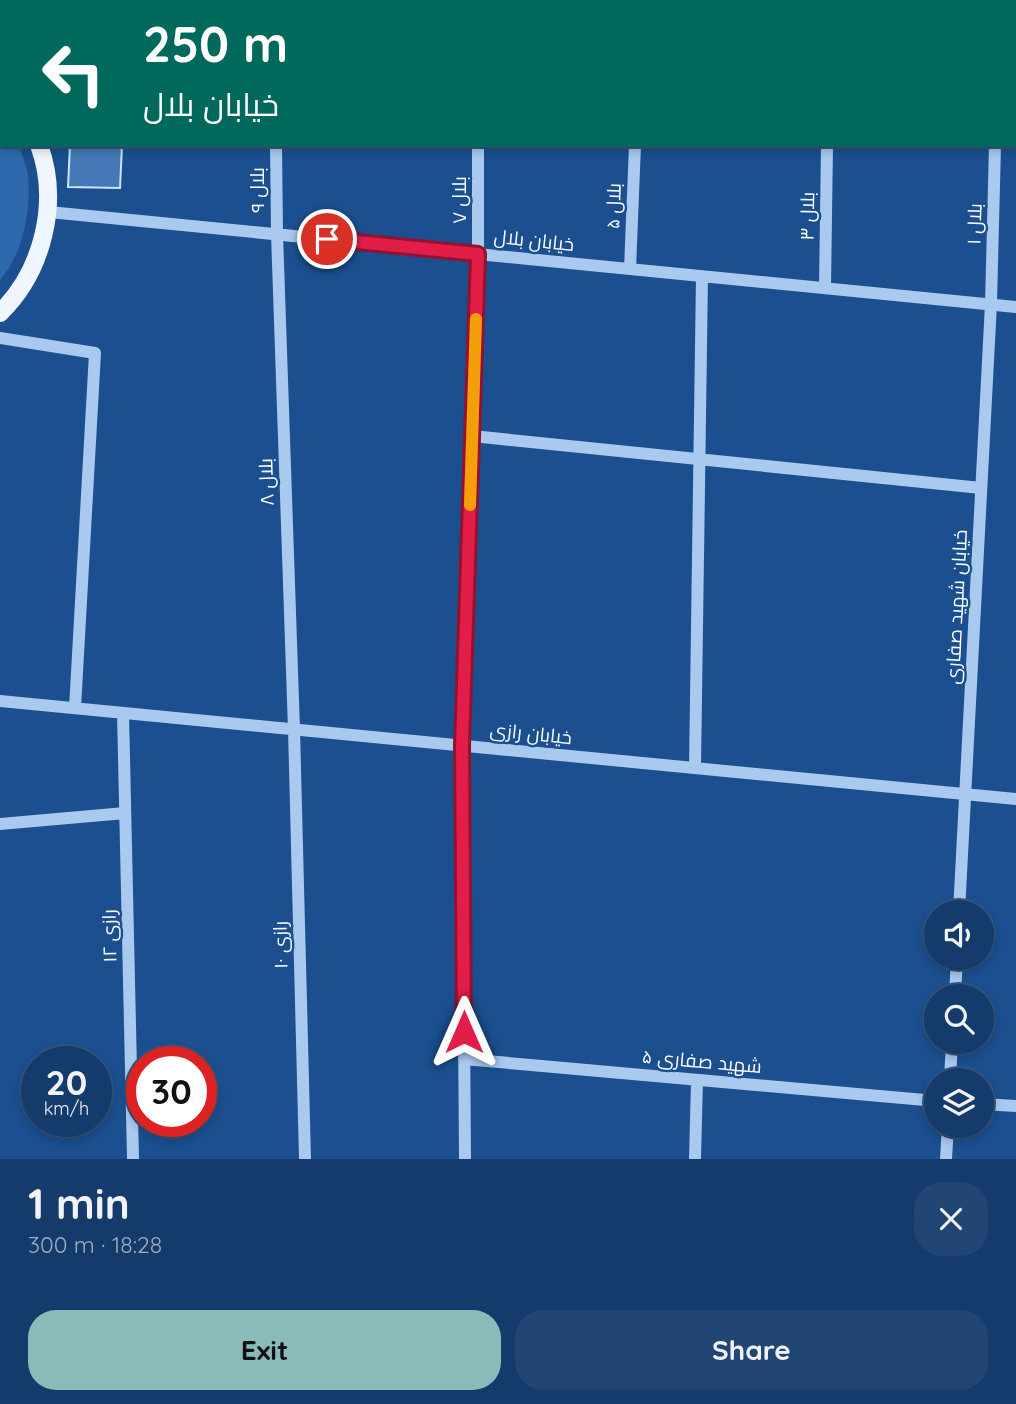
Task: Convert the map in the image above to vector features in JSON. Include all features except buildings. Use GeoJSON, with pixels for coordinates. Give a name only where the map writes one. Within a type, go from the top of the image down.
{"type":"FeatureCollection","features":[{"type":"Feature","properties":{"kind":"main road"},"geometry":{"type":"LineString","coordinates":[[0,313],[10,303],[34,262],[49,212],[44,159],[40,147]]}},
{"type":"Feature","properties":{"kind":"street","name":"بلال ۹"},"geometry":{"type":"LineString","coordinates":[[276,147],[277,234]]}},
{"type":"Feature","properties":{"kind":"street","name":"بلال ۷"},"geometry":{"type":"LineString","coordinates":[[465,1159],[462,745],[478,254],[478,147]]}},
{"type":"Feature","properties":{"kind":"street","name":"بلال ۵"},"geometry":{"type":"LineString","coordinates":[[630,269],[635,147]]}},
{"type":"Feature","properties":{"kind":"street","name":"بلال ۳"},"geometry":{"type":"LineString","coordinates":[[825,288],[827,147]]}},
{"type":"Feature","properties":{"kind":"street","name":"بلال ۱"},"geometry":{"type":"LineString","coordinates":[[991,304],[995,147]]}},
{"type":"Feature","properties":{"kind":"street","name":"خیابان بلال"},"geometry":{"type":"LineString","coordinates":[[49,212],[1016,307]]}},
{"type":"Feature","properties":{"kind":"street","name":"بلال ۸"},"geometry":{"type":"LineString","coordinates":[[277,234],[294,729]]}},
{"type":"Feature","properties":{"kind":"street"},"geometry":{"type":"LineString","coordinates":[[695,768],[702,276]]}},
{"type":"Feature","properties":{"kind":"street","name":"خیابان شهید صفاری"},"geometry":{"type":"LineString","coordinates":[[960,900],[991,304]]}},
{"type":"Feature","properties":{"kind":"street"},"geometry":{"type":"LineString","coordinates":[[0,338],[95,354],[75,708]]}},
{"type":"Feature","properties":{"kind":"street"},"geometry":{"type":"LineString","coordinates":[[472,436],[981,488]]}},
{"type":"Feature","properties":{"kind":"street","name":"خیابان رازی"},"geometry":{"type":"LineString","coordinates":[[3,702],[1016,799]]}},
{"type":"Feature","properties":{"kind":"street","name":"رازی ۱۲"},"geometry":{"type":"LineString","coordinates":[[123,712],[133,1159]]}},
{"type":"Feature","properties":{"kind":"street","name":"رازی ۱۰"},"geometry":{"type":"LineString","coordinates":[[294,729],[305,1159]]}},
{"type":"Feature","properties":{"kind":"street"},"geometry":{"type":"LineString","coordinates":[[0,824],[125,813]]}},
{"type":"Feature","properties":{"kind":"street","name":"شهید صفاری ۵"},"geometry":{"type":"LineString","coordinates":[[464,1059],[924,1100]]}},
{"type":"Feature","properties":{"kind":"street"},"geometry":{"type":"LineString","coordinates":[[695,1159],[696,1080]]}},
{"type":"Feature","properties":{"kind":"street"},"geometry":{"type":"LineString","coordinates":[[994,1105],[1016,1106]]}},
{"type":"Feature","properties":{"kind":"street"},"geometry":{"type":"LineString","coordinates":[[946,1159],[947,1138]]}},
{"type":"Feature","properties":{"kind":"shaded area"},"geometry":{"type":"Polygon","coordinates":[[[0,147],[20,147],[29,190],[27,218],[20,245],[0,280],[0,147]]]}},
{"type":"Feature","properties":{"kind":"slow traffic"},"geometry":{"type":"LineString","coordinates":[[470,505],[476,319]]}},
{"type":"Feature","properties":{"kind":"route"},"geometry":{"type":"LineString","coordinates":[[327,239],[478,254],[462,745],[464,1032]]}}]}
